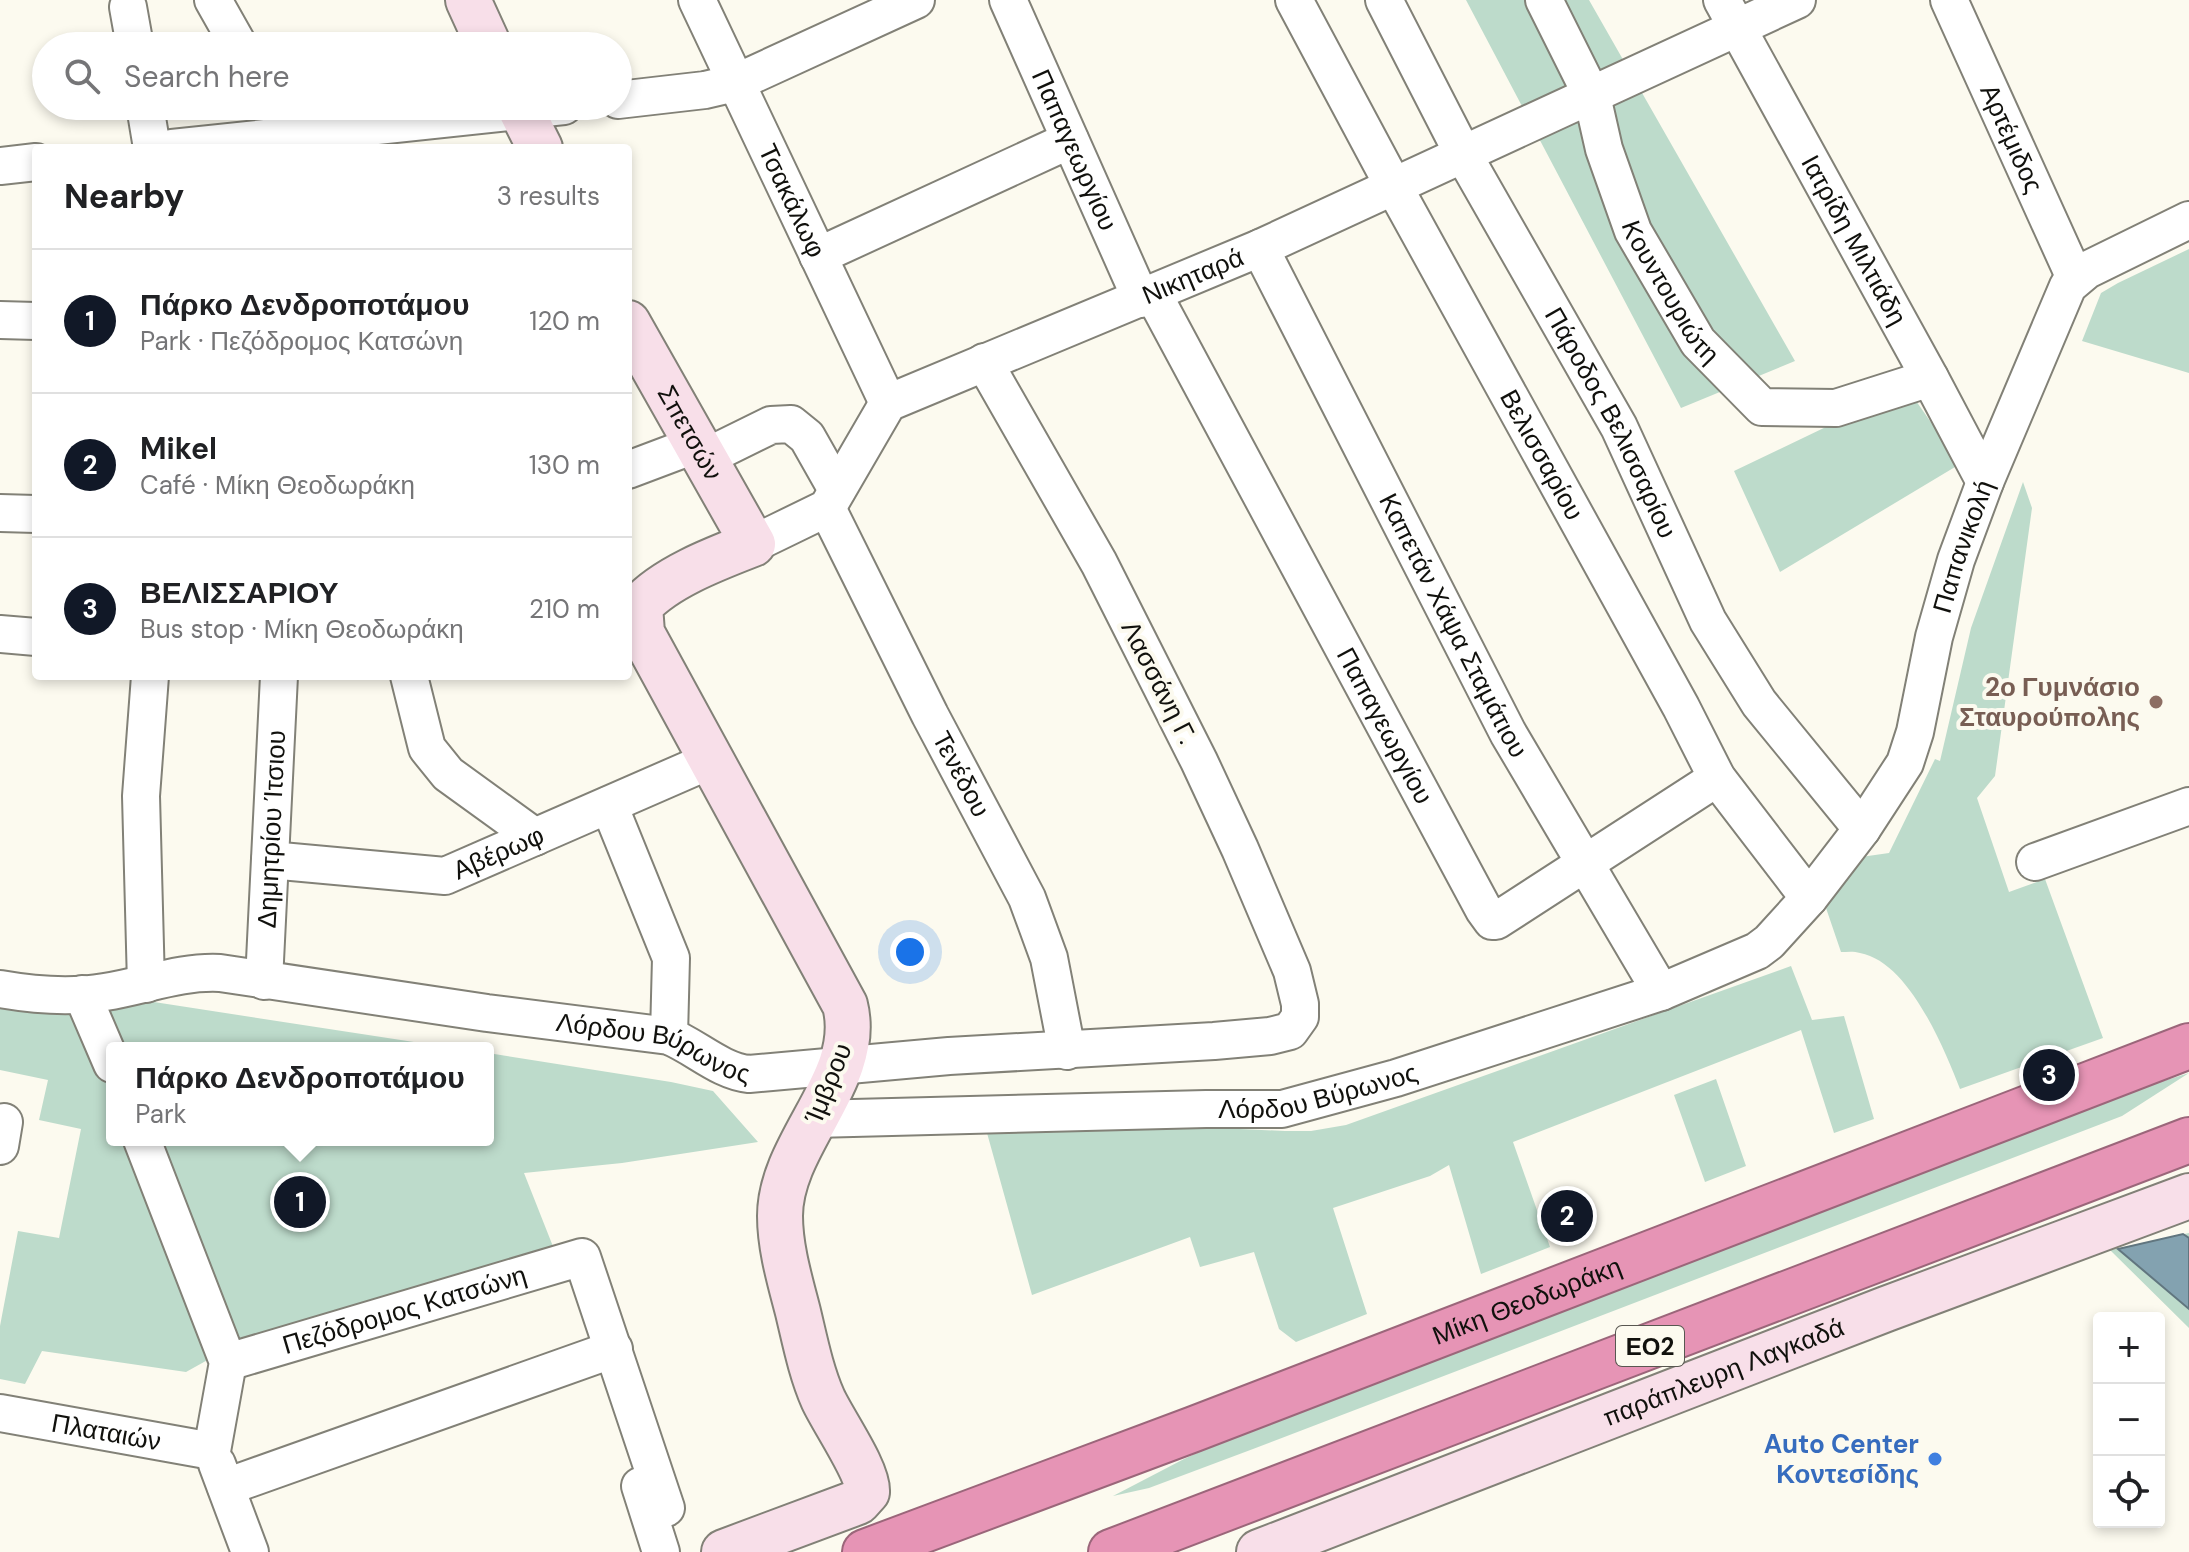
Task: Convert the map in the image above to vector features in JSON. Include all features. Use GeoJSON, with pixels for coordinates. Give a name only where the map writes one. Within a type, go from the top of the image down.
{"type":"FeatureCollection","features":[{"type":"Feature","properties":{"kind":"highway","name":"Μίκη Θεοδωράκη"},"geometry":{"type":"LineString","coordinates":[[865,1552],[1194,1429],[2189,1046]]}},
{"type":"Feature","properties":{"kind":"highway","name":"ΕΟ2"},"geometry":{"type":"LineString","coordinates":[[1111,1552],[2189,1140]]}},
{"type":"Feature","properties":{"kind":"street"},"geometry":{"type":"LineString","coordinates":[[213,0],[231,32]]}},
{"type":"Feature","properties":{"kind":"street"},"geometry":{"type":"LineString","coordinates":[[468,0],[483,32]]}},
{"type":"Feature","properties":{"kind":"street","name":"Τσακάλωφ"},"geometry":{"type":"LineString","coordinates":[[697,0],[888,403]]}},
{"type":"Feature","properties":{"kind":"street"},"geometry":{"type":"LineString","coordinates":[[632,98],[705,90],[735,83],[916,0]]}},
{"type":"Feature","properties":{"kind":"street","name":"Παπαγεωργίου"},"geometry":{"type":"LineString","coordinates":[[1008,0],[1070,140],[1147,296],[1492,921],[1585,865],[1717,778]]}},
{"type":"Feature","properties":{"kind":"street","name":"Βελισσαρίου"},"geometry":{"type":"LineString","coordinates":[[1294,0],[1717,778],[1799,909]]}},
{"type":"Feature","properties":{"kind":"street","name":"Πάροδος Βελισσαρίου"},"geometry":{"type":"LineString","coordinates":[[1384,0],[1463,154],[1619,427],[1708,621],[1759,703],[1862,829]]}},
{"type":"Feature","properties":{"kind":"street","name":"Κουντουριώτη"},"geometry":{"type":"LineString","coordinates":[[1544,0],[1592,96],[1604,149],[1633,231],[1698,342],[1762,407],[1836,408],[1930,378]]}},
{"type":"Feature","properties":{"kind":"street","name":"Νικηταρά"},"geometry":{"type":"LineString","coordinates":[[888,403],[1260,248],[1592,96],[1729,14],[1797,0]]}},
{"type":"Feature","properties":{"kind":"street","name":"Αρτέμιδος"},"geometry":{"type":"LineString","coordinates":[[1949,0],[2075,278]]}},
{"type":"Feature","properties":{"kind":"street"},"geometry":{"type":"LineString","coordinates":[[128,7],[132,32]]}},
{"type":"Feature","properties":{"kind":"street","name":"Ιατρίδη Μιλτιάδη"},"geometry":{"type":"LineString","coordinates":[[1729,14],[1985,482]]}},
{"type":"Feature","properties":{"kind":"street"},"geometry":{"type":"LineString","coordinates":[[147,120],[151,144]]}},
{"type":"Feature","properties":{"kind":"street"},"geometry":{"type":"LineString","coordinates":[[197,144],[293,129],[526,122]]}},
{"type":"Feature","properties":{"kind":"street"},"geometry":{"type":"LineString","coordinates":[[818,256],[1070,140]]}},
{"type":"Feature","properties":{"kind":"street"},"geometry":{"type":"LineString","coordinates":[[0,166],[32,162]]}},
{"type":"Feature","properties":{"kind":"street"},"geometry":{"type":"LineString","coordinates":[[2075,278],[2189,220]]}},
{"type":"Feature","properties":{"kind":"street","name":"Καπετάν Χάψα Σταμάτιου"},"geometry":{"type":"LineString","coordinates":[[1260,248],[1508,733],[1661,992]]}},
{"type":"Feature","properties":{"kind":"street","name":"Παπανικολή"},"geometry":{"type":"LineString","coordinates":[[1799,909],[1862,829],[1911,749],[1934,637],[1956,560],[2062,297],[2075,278]]}},
{"type":"Feature","properties":{"kind":"street"},"geometry":{"type":"LineString","coordinates":[[0,320],[32,321]]}},
{"type":"Feature","properties":{"kind":"street","name":"Σπετσών"},"geometry":{"type":"LineString","coordinates":[[632,330],[753,544]]}},
{"type":"Feature","properties":{"kind":"street","name":"Λασσάνη Γ."},"geometry":{"type":"LineString","coordinates":[[984,362],[1099,563],[1199,761],[1292,971],[1300,1017]]}},
{"type":"Feature","properties":{"kind":"street"},"geometry":{"type":"LineString","coordinates":[[753,544],[832,499],[888,403]]}},
{"type":"Feature","properties":{"kind":"street","name":"Τενέδου"},"geometry":{"type":"LineString","coordinates":[[700,451],[771,425],[791,424],[807,437],[923,701],[1027,898],[1049,958],[1067,1051]]}},
{"type":"Feature","properties":{"kind":"street"},"geometry":{"type":"LineString","coordinates":[[632,469],[700,451]]}},
{"type":"Feature","properties":{"kind":"street"},"geometry":{"type":"LineString","coordinates":[[0,513],[32,514]]}},
{"type":"Feature","properties":{"kind":"street","name":"Ίμβρου"},"geometry":{"type":"LineString","coordinates":[[724,1552],[858,1502],[866,1495],[868,1485],[834,1422],[817,1382],[781,1232],[782,1194],[848,1044],[845,1005],[642,633],[640,606],[648,596],[710,561],[753,544]]}},
{"type":"Feature","properties":{"kind":"street"},"geometry":{"type":"LineString","coordinates":[[0,634],[32,637]]}},
{"type":"Feature","properties":{"kind":"street"},"geometry":{"type":"LineString","coordinates":[[146,984],[141,796],[150,680]]}},
{"type":"Feature","properties":{"kind":"street","name":"Δημητρίου Ίτσιου"},"geometry":{"type":"LineString","coordinates":[[264,981],[279,680]]}},
{"type":"Feature","properties":{"kind":"street"},"geometry":{"type":"LineString","coordinates":[[410,680],[427,748],[448,774],[535,837]]}},
{"type":"Feature","properties":{"kind":"street","name":"Αβέρωφ"},"geometry":{"type":"LineString","coordinates":[[270,860],[445,876],[711,760]]}},
{"type":"Feature","properties":{"kind":"street"},"geometry":{"type":"LineString","coordinates":[[609,805],[671,958],[669,1036]]}},
{"type":"Feature","properties":{"kind":"street"},"geometry":{"type":"LineString","coordinates":[[2035,862],[2189,806]]}},
{"type":"Feature","properties":{"kind":"street","name":"Λόρδου Βύρωνος"},"geometry":{"type":"LineString","coordinates":[[814,1119],[1282,1109],[1396,1078],[1661,992],[1757,951],[1799,909]]}},
{"type":"Feature","properties":{"kind":"street","name":"Λόρδου Βύρωνος"},"geometry":{"type":"LineString","coordinates":[[0,989],[46,995],[103,993],[201,972],[669,1036],[733,1072],[749,1074],[949,1056],[1270,1036],[1290,1031],[1300,1017]]}},
{"type":"Feature","properties":{"kind":"street"},"geometry":{"type":"LineString","coordinates":[[82,994],[106,1050]]}},
{"type":"Feature","properties":{"kind":"street"},"geometry":{"type":"LineString","coordinates":[[144,1146],[228,1362],[212,1451],[250,1552]]}},
{"type":"Feature","properties":{"kind":"street","name":"παράπλευρη Λαγκαδά"},"geometry":{"type":"LineString","coordinates":[[1259,1552],[1886,1309],[2189,1196]]}},
{"type":"Feature","properties":{"kind":"street","name":"Πεζόδρομος Κατσώνη"},"geometry":{"type":"LineString","coordinates":[[228,1362],[574,1259],[606,1352]]}},
{"type":"Feature","properties":{"kind":"street"},"geometry":{"type":"LineString","coordinates":[[226,1487],[606,1352]]}},
{"type":"Feature","properties":{"kind":"street"},"geometry":{"type":"LineString","coordinates":[[606,1352],[666,1508]]}},
{"type":"Feature","properties":{"kind":"street"},"geometry":{"type":"LineString","coordinates":[[606,1352],[661,1552]]}},
{"type":"Feature","properties":{"kind":"street","name":"Πλαταιών"},"geometry":{"type":"LineString","coordinates":[[0,1413],[212,1451]]}},
{"type":"Feature","properties":{"kind":"green space"},"geometry":{"type":"Polygon","coordinates":[[[1466,0],[1589,0],[1795,361],[1681,408],[1466,0]]]}},
{"type":"Feature","properties":{"kind":"green space"},"geometry":{"type":"Polygon","coordinates":[[[2189,249],[2189,373],[2082,341],[2101,293],[2189,249]]]}},
{"type":"Feature","properties":{"kind":"green space"},"geometry":{"type":"Polygon","coordinates":[[[1907,388],[1960,464],[1780,572],[1734,471],[1907,388]]]}},
{"type":"Feature","properties":{"kind":"green space"},"geometry":{"type":"Polygon","coordinates":[[[2023,482],[2032,508],[1995,776],[1977,798],[2009,892],[2045,879],[2103,1038],[1960,1089],[1934,1030],[1909,989],[1878,960],[1858,952],[1841,952],[1826,908],[1832,899],[1822,891],[1847,859],[1889,853],[1935,759],[1940,761],[1971,628],[2023,482]]]}},
{"type":"Feature","properties":{"kind":"green space"},"geometry":{"type":"Polygon","coordinates":[[[1791,966],[1812,1020],[1844,1016],[1874,1119],[1834,1133],[1801,1030],[1513,1142],[1550,1247],[1481,1274],[1449,1165],[1430,1176],[1333,1208],[1367,1314],[1296,1342],[1279,1329],[1254,1252],[1200,1267],[1190,1237],[1032,1295],[987,1133],[993,1121],[1049,1120],[1285,1131],[1311,1131],[1346,1125],[1791,966]]]}},
{"type":"Feature","properties":{"kind":"green space"},"geometry":{"type":"Polygon","coordinates":[[[154,1002],[414,1042],[106,1042],[106,1146],[494,1146],[494,1054],[713,1091],[758,1142],[622,1163],[524,1173],[554,1249],[238,1343],[186,1372],[42,1351],[25,1384],[0,1379],[0,1326],[18,1231],[59,1238],[81,1129],[39,1120],[48,1080],[0,1070],[0,1004],[85,1015],[154,1002]]]}},
{"type":"Feature","properties":{"kind":"green space"},"geometry":{"type":"Polygon","coordinates":[[[2189,1073],[2122,1116],[1253,1449],[1149,1488],[1113,1496],[1274,1417],[2093,1103],[2189,1073]]]}},
{"type":"Feature","properties":{"kind":"green space"},"geometry":{"type":"Polygon","coordinates":[[[1716,1079],[1746,1166],[1705,1182],[1674,1095],[1716,1079]]]}},
{"type":"Feature","properties":{"kind":"green space"},"geometry":{"type":"Polygon","coordinates":[[[2189,1233],[2189,1328],[2110,1250],[2189,1233]]]}},
{"type":"Feature","properties":{"kind":"water"},"geometry":{"type":"Polygon","coordinates":[[[2183,1234],[2189,1238],[2189,1309],[2118,1249],[2183,1234]]]}},
{"type":"Feature","properties":{"kind":"place","name":"2ο Γυμνάσιο Σταυρούπολης"},"geometry":{"type":"Point","coordinates":[2156,702]}},
{"type":"Feature","properties":{"kind":"place","name":"ΒΕΛΙΣΣΑΡΙΟΥ"},"geometry":{"type":"Point","coordinates":[2049,1075]}},
{"type":"Feature","properties":{"kind":"place","name":"Πάρκο Δενδροποτάμου"},"geometry":{"type":"Point","coordinates":[300,1202]}},
{"type":"Feature","properties":{"kind":"place","name":"Mikel"},"geometry":{"type":"Point","coordinates":[1567,1216]}},
{"type":"Feature","properties":{"kind":"place","name":"Auto Center Κοντεσίδης"},"geometry":{"type":"Point","coordinates":[1935,1459]}}]}
